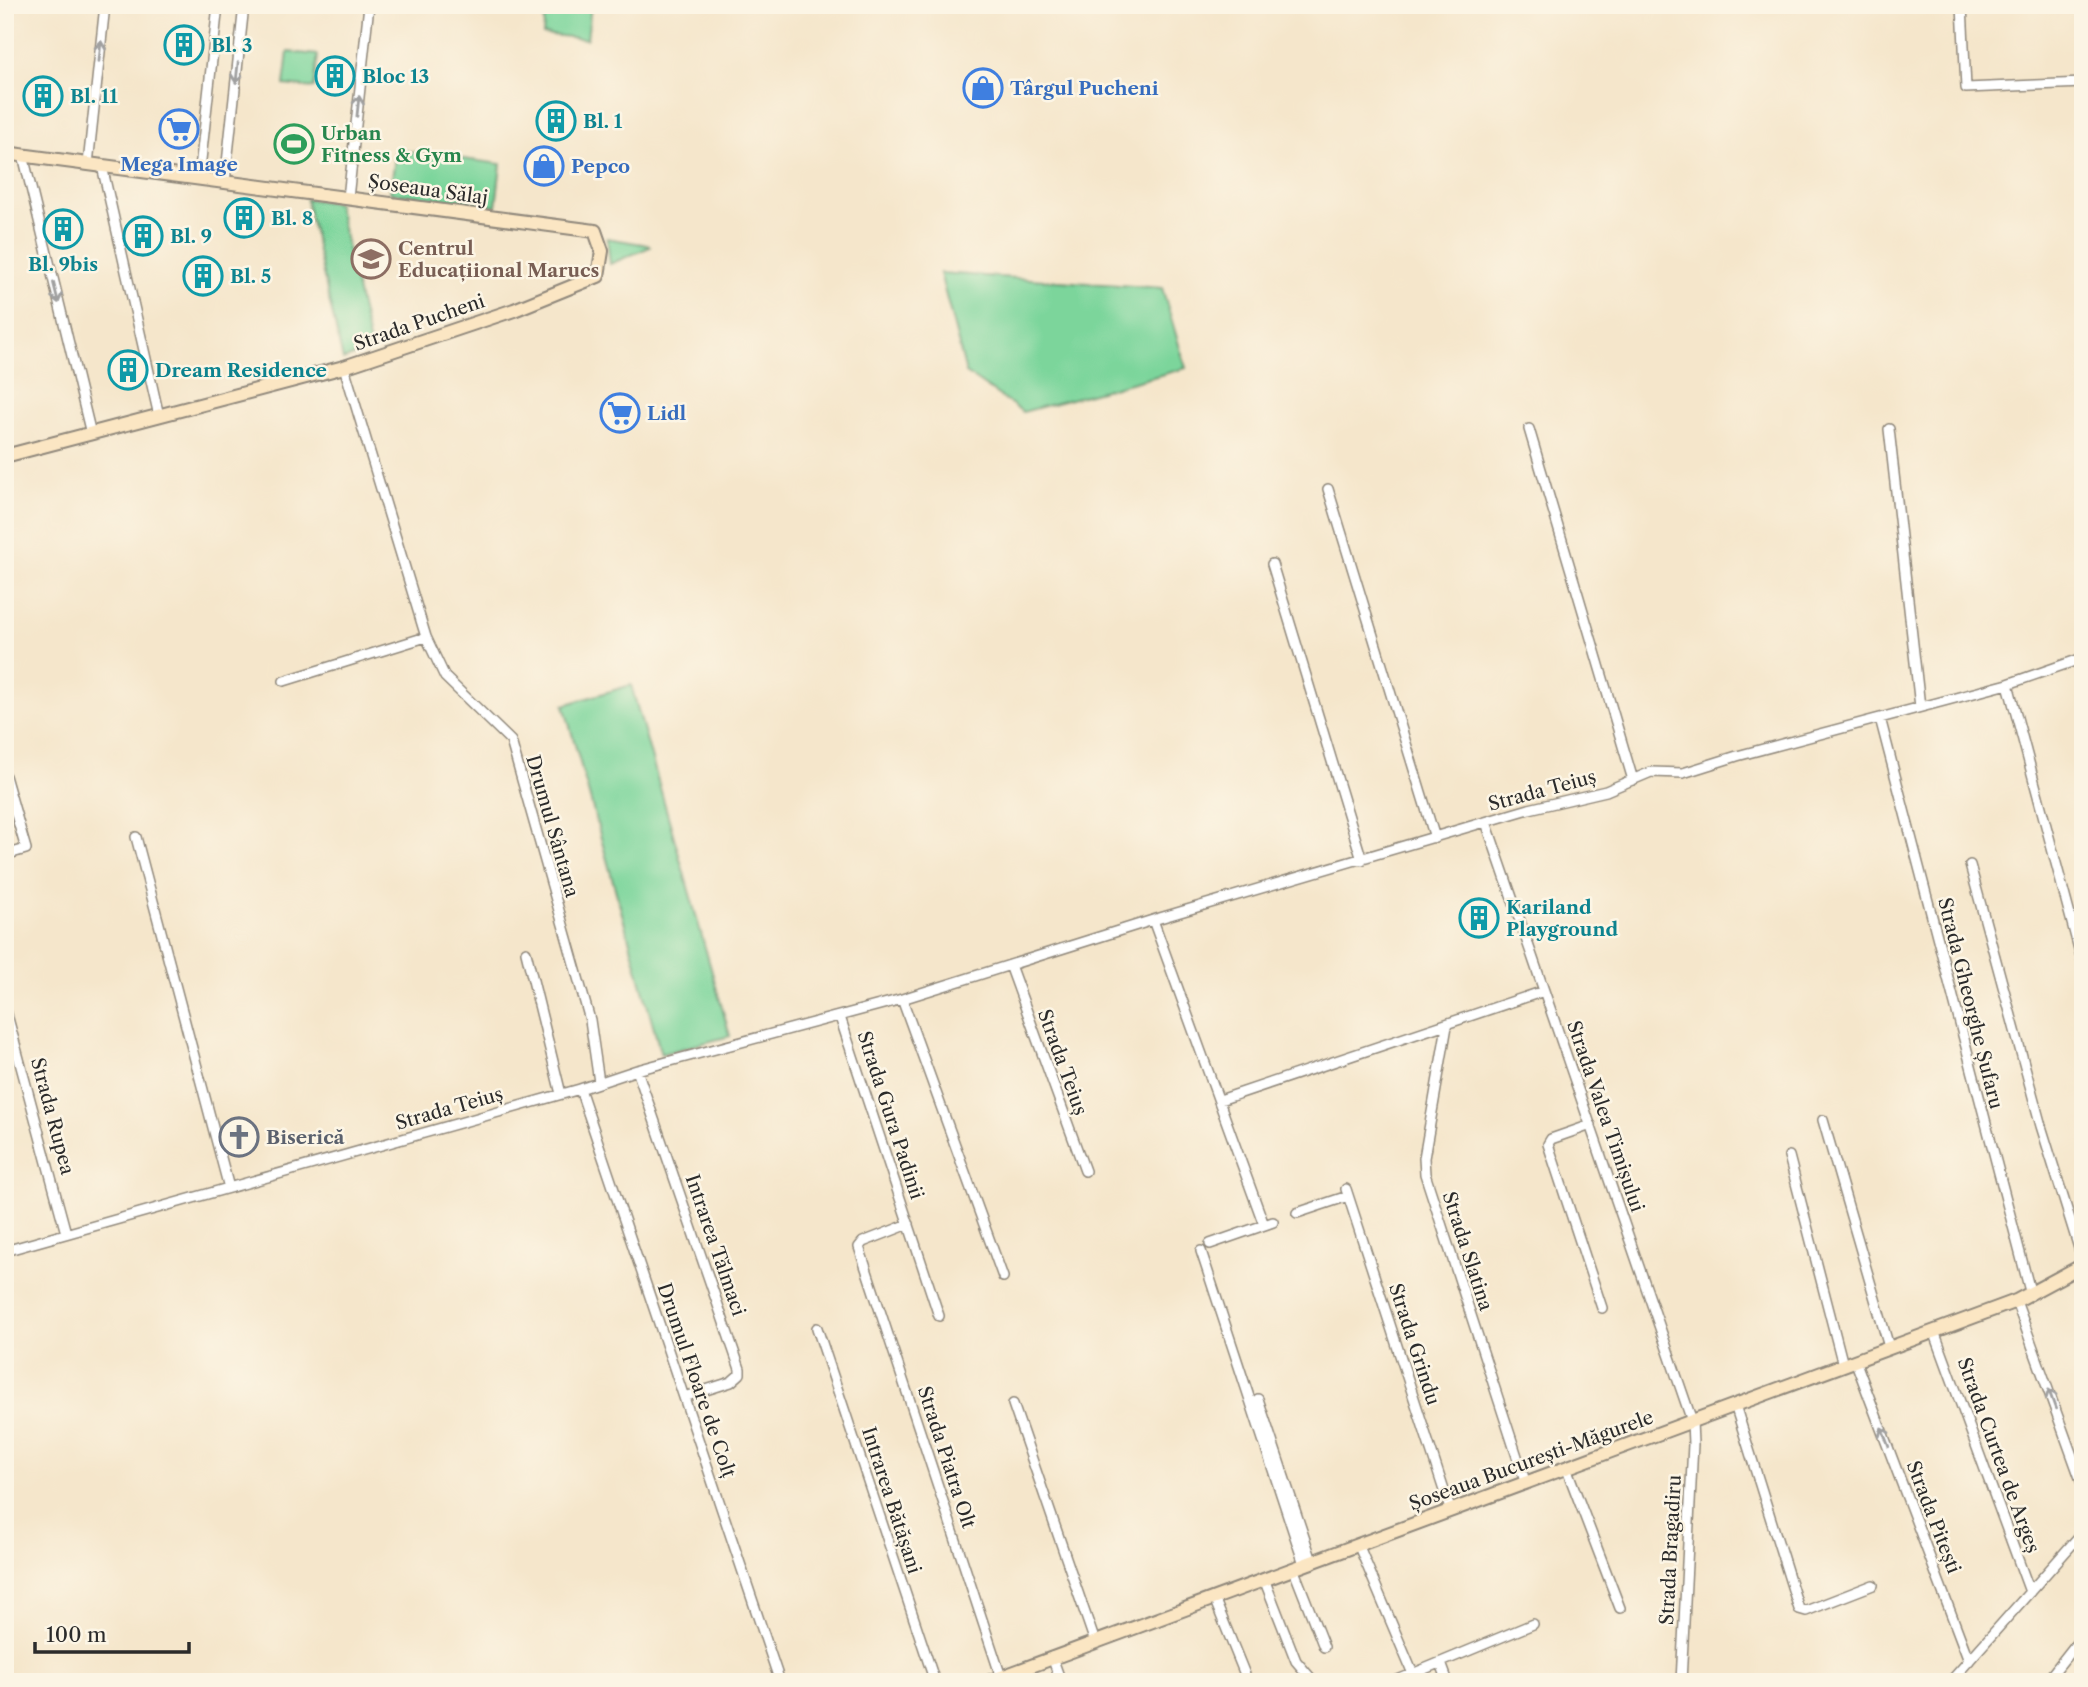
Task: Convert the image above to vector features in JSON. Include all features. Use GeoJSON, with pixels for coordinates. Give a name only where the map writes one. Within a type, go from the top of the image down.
{"type":"FeatureCollection","features":[{"type":"Feature","properties":{"kind":"street"},"geometry":{"type":"LineString","coordinates":[[88,164],[105,5]]}},
{"type":"Feature","properties":{"kind":"street"},"geometry":{"type":"LineString","coordinates":[[199,178],[218,5]]}},
{"type":"Feature","properties":{"kind":"street"},"geometry":{"type":"LineString","coordinates":[[225,182],[244,5]]}},
{"type":"Feature","properties":{"kind":"street"},"geometry":{"type":"LineString","coordinates":[[348,198],[369,5]]}},
{"type":"Feature","properties":{"kind":"street"},"geometry":{"type":"LineString","coordinates":[[1962,5],[1966,88],[2083,83]]}},
{"type":"Feature","properties":{"kind":"street","name":"Șoseaua Sălaj"},"geometry":{"type":"LineString","coordinates":[[5,153],[595,231],[602,260],[598,276]]}},
{"type":"Feature","properties":{"kind":"street"},"geometry":{"type":"LineString","coordinates":[[23,155],[91,434]]}},
{"type":"Feature","properties":{"kind":"street"},"geometry":{"type":"LineString","coordinates":[[102,166],[159,416]]}},
{"type":"Feature","properties":{"kind":"street","name":"Strada Pucheni"},"geometry":{"type":"LineString","coordinates":[[5,456],[344,367],[514,310],[598,276]]}},
{"type":"Feature","properties":{"kind":"street","name":"Drumul Sântana"},"geometry":{"type":"LineString","coordinates":[[344,367],[426,637],[445,677],[510,741],[590,1020],[598,1082]]}},
{"type":"Feature","properties":{"kind":"street"},"geometry":{"type":"LineString","coordinates":[[1529,429],[1633,780]]}},
{"type":"Feature","properties":{"kind":"street"},"geometry":{"type":"LineString","coordinates":[[1889,429],[1920,708]]}},
{"type":"Feature","properties":{"kind":"street"},"geometry":{"type":"LineString","coordinates":[[1328,489],[1435,838]]}},
{"type":"Feature","properties":{"kind":"street"},"geometry":{"type":"LineString","coordinates":[[1272,564],[1362,860]]}},
{"type":"Feature","properties":{"kind":"street"},"geometry":{"type":"LineString","coordinates":[[284,681],[426,637]]}},
{"type":"Feature","properties":{"kind":"street","name":"Strada Teiuș"},"geometry":{"type":"LineString","coordinates":[[5,1251],[580,1089],[636,1070],[902,999],[1153,920],[1486,822],[1606,791],[1656,771],[1691,771],[2008,684],[2083,658]]}},
{"type":"Feature","properties":{"kind":"street"},"geometry":{"type":"LineString","coordinates":[[2008,684],[2083,964]]}},
{"type":"Feature","properties":{"kind":"street","name":"Strada Gheorghe Șufaru"},"geometry":{"type":"LineString","coordinates":[[1880,718],[1978,1104],[2031,1295]]}},
{"type":"Feature","properties":{"kind":"street"},"geometry":{"type":"LineString","coordinates":[[5,776],[26,849],[5,855]]}},
{"type":"Feature","properties":{"kind":"street","name":"Strada Valea Timișului"},"geometry":{"type":"LineString","coordinates":[[1486,822],[1692,1421]]}},
{"type":"Feature","properties":{"kind":"street"},"geometry":{"type":"LineString","coordinates":[[136,836],[229,1188]]}},
{"type":"Feature","properties":{"kind":"street"},"geometry":{"type":"LineString","coordinates":[[1970,865],[2041,1126],[2083,1263]]}},
{"type":"Feature","properties":{"kind":"street"},"geometry":{"type":"LineString","coordinates":[[1153,920],[1269,1223],[1210,1244]]}},
{"type":"Feature","properties":{"kind":"street"},"geometry":{"type":"LineString","coordinates":[[526,952],[561,1094]]}},
{"type":"Feature","properties":{"kind":"street","name":"Strada Teiuș"},"geometry":{"type":"LineString","coordinates":[[1010,965],[1085,1171]]}},
{"type":"Feature","properties":{"kind":"street"},"geometry":{"type":"LineString","coordinates":[[1220,1100],[1447,1026],[1544,991]]}},
{"type":"Feature","properties":{"kind":"street"},"geometry":{"type":"LineString","coordinates":[[902,999],[1003,1277]]}},
{"type":"Feature","properties":{"kind":"street","name":"Strada Rupea"},"geometry":{"type":"LineString","coordinates":[[5,1007],[66,1233]]}},
{"type":"Feature","properties":{"kind":"street","name":"Strada Gura Padinii"},"geometry":{"type":"LineString","coordinates":[[840,1017],[939,1316]]}},
{"type":"Feature","properties":{"kind":"street","name":"Strada Slatina"},"geometry":{"type":"LineString","coordinates":[[1447,1026],[1424,1158],[1425,1174],[1525,1481]]}},
{"type":"Feature","properties":{"kind":"street","name":"Intrarea Tălmaci"},"geometry":{"type":"LineString","coordinates":[[636,1070],[740,1369],[740,1374],[731,1382],[684,1397]]}},
{"type":"Feature","properties":{"kind":"street","name":"Drumul Floare de Colț"},"geometry":{"type":"LineString","coordinates":[[580,1089],[780,1682]]}},
{"type":"Feature","properties":{"kind":"street"},"geometry":{"type":"LineString","coordinates":[[1823,1120],[1889,1347]]}},
{"type":"Feature","properties":{"kind":"street"},"geometry":{"type":"LineString","coordinates":[[1591,1125],[1551,1139],[1548,1144],[1602,1308]]}},
{"type":"Feature","properties":{"kind":"street"},"geometry":{"type":"LineString","coordinates":[[1789,1156],[1843,1365]]}},
{"type":"Feature","properties":{"kind":"street","name":"Strada Grindu"},"geometry":{"type":"LineString","coordinates":[[1297,1213],[1347,1192],[1450,1510]]}},
{"type":"Feature","properties":{"kind":"street","name":"Strada Gura Padinii"},"geometry":{"type":"LineString","coordinates":[[860,1244],[909,1224]]}},
{"type":"Feature","properties":{"kind":"street","name":"Strada Piatra Olt"},"geometry":{"type":"LineString","coordinates":[[860,1244],[1002,1679]]}},
{"type":"Feature","properties":{"kind":"street"},"geometry":{"type":"LineString","coordinates":[[1201,1251],[1303,1564]]}},
{"type":"Feature","properties":{"kind":"street","name":"Șoseaua București-Măgurele"},"geometry":{"type":"LineString","coordinates":[[988,1682],[2016,1301],[2031,1295],[2083,1263]]}},
{"type":"Feature","properties":{"kind":"street"},"geometry":{"type":"LineString","coordinates":[[2016,1301],[2083,1486]]}},
{"type":"Feature","properties":{"kind":"street","name":"Intrarea Bătășani"},"geometry":{"type":"LineString","coordinates":[[817,1328],[935,1682]]}},
{"type":"Feature","properties":{"kind":"street","name":"Strada Curtea de Argeș"},"geometry":{"type":"LineString","coordinates":[[1934,1331],[2030,1592]]}},
{"type":"Feature","properties":{"kind":"street","name":"Strada Pitești"},"geometry":{"type":"LineString","coordinates":[[1855,1360],[1969,1661]]}},
{"type":"Feature","properties":{"kind":"street"},"geometry":{"type":"LineString","coordinates":[[1258,1399],[1324,1647]]}},
{"type":"Feature","properties":{"kind":"street"},"geometry":{"type":"LineString","coordinates":[[1013,1404],[1096,1642]]}},
{"type":"Feature","properties":{"kind":"street"},"geometry":{"type":"LineString","coordinates":[[1735,1405],[1800,1609],[1806,1612],[1873,1585]]}},
{"type":"Feature","properties":{"kind":"street","name":"Strada Bragadiru"},"geometry":{"type":"LineString","coordinates":[[1681,1682],[1692,1421]]}},
{"type":"Feature","properties":{"kind":"street"},"geometry":{"type":"LineString","coordinates":[[1566,1466],[1620,1608]]}},
{"type":"Feature","properties":{"kind":"street"},"geometry":{"type":"LineString","coordinates":[[1951,1682],[2083,1532]]}},
{"type":"Feature","properties":{"kind":"street"},"geometry":{"type":"LineString","coordinates":[[1358,1544],[1411,1677]]}},
{"type":"Feature","properties":{"kind":"street"},"geometry":{"type":"LineString","coordinates":[[1264,1579],[1296,1661],[1314,1682]]}},
{"type":"Feature","properties":{"kind":"street"},"geometry":{"type":"LineString","coordinates":[[1214,1598],[1248,1682]]}},
{"type":"Feature","properties":{"kind":"street"},"geometry":{"type":"LineString","coordinates":[[1394,1682],[1533,1624]]}},
{"type":"Feature","properties":{"kind":"street"},"geometry":{"type":"LineString","coordinates":[[2046,1682],[2083,1635]]}},
{"type":"Feature","properties":{"kind":"street"},"geometry":{"type":"LineString","coordinates":[[1052,1657],[1061,1682]]}},
{"type":"Feature","properties":{"kind":"street"},"geometry":{"type":"LineString","coordinates":[[1441,1663],[1448,1682]]}},
{"type":"Feature","properties":{"kind":"green space"},"geometry":{"type":"Polygon","coordinates":[[[546,5],[591,5],[587,39],[543,34],[546,5]]]}},
{"type":"Feature","properties":{"kind":"green space"},"geometry":{"type":"Polygon","coordinates":[[[288,52],[318,55],[314,88],[284,85],[288,52]]]}},
{"type":"Feature","properties":{"kind":"green space"},"geometry":{"type":"Polygon","coordinates":[[[396,150],[501,164],[496,206],[390,193],[396,150]]]}},
{"type":"Feature","properties":{"kind":"green space"},"geometry":{"type":"Polygon","coordinates":[[[306,199],[337,203],[371,349],[343,360],[306,199]]]}},
{"type":"Feature","properties":{"kind":"green space"},"geometry":{"type":"Polygon","coordinates":[[[607,238],[648,245],[650,247],[610,264],[607,238]]]}},
{"type":"Feature","properties":{"kind":"green space"},"geometry":{"type":"Polygon","coordinates":[[[940,273],[1162,288],[1186,368],[1023,412],[966,373],[940,273]]]}},
{"type":"Feature","properties":{"kind":"green space"},"geometry":{"type":"Polygon","coordinates":[[[631,685],[730,1036],[661,1054],[564,705],[631,685]]]}},
{"type":"Feature","properties":{"kind":"place","name":"Bl. 3"},"geometry":{"type":"Point","coordinates":[184,45]}},
{"type":"Feature","properties":{"kind":"place","name":"Bloc 13"},"geometry":{"type":"Point","coordinates":[335,76]}},
{"type":"Feature","properties":{"kind":"place","name":"Târgul Pucheni"},"geometry":{"type":"Point","coordinates":[983,88]}},
{"type":"Feature","properties":{"kind":"place","name":"Bl. 11"},"geometry":{"type":"Point","coordinates":[43,96]}},
{"type":"Feature","properties":{"kind":"place","name":"Bl. 1"},"geometry":{"type":"Point","coordinates":[556,121]}},
{"type":"Feature","properties":{"kind":"place","name":"Mega Image"},"geometry":{"type":"Point","coordinates":[179,129]}},
{"type":"Feature","properties":{"kind":"place","name":"Urban Fitness & Gym"},"geometry":{"type":"Point","coordinates":[294,144]}},
{"type":"Feature","properties":{"kind":"place","name":"Pepco"},"geometry":{"type":"Point","coordinates":[544,166]}},
{"type":"Feature","properties":{"kind":"place","name":"Bl. 8"},"geometry":{"type":"Point","coordinates":[244,218]}},
{"type":"Feature","properties":{"kind":"place","name":"Bl. 9bis"},"geometry":{"type":"Point","coordinates":[63,229]}},
{"type":"Feature","properties":{"kind":"place","name":"Bl. 9"},"geometry":{"type":"Point","coordinates":[143,236]}},
{"type":"Feature","properties":{"kind":"place","name":"Centrul Educațiional Marucs"},"geometry":{"type":"Point","coordinates":[371,259]}},
{"type":"Feature","properties":{"kind":"place","name":"Bl. 5"},"geometry":{"type":"Point","coordinates":[203,276]}},
{"type":"Feature","properties":{"kind":"place","name":"Dream Residence"},"geometry":{"type":"Point","coordinates":[128,370]}},
{"type":"Feature","properties":{"kind":"place","name":"Lidl"},"geometry":{"type":"Point","coordinates":[620,413]}},
{"type":"Feature","properties":{"kind":"place","name":"Kariland Playground"},"geometry":{"type":"Point","coordinates":[1479,918]}},
{"type":"Feature","properties":{"kind":"place","name":"Biserică"},"geometry":{"type":"Point","coordinates":[239,1137]}}]}
